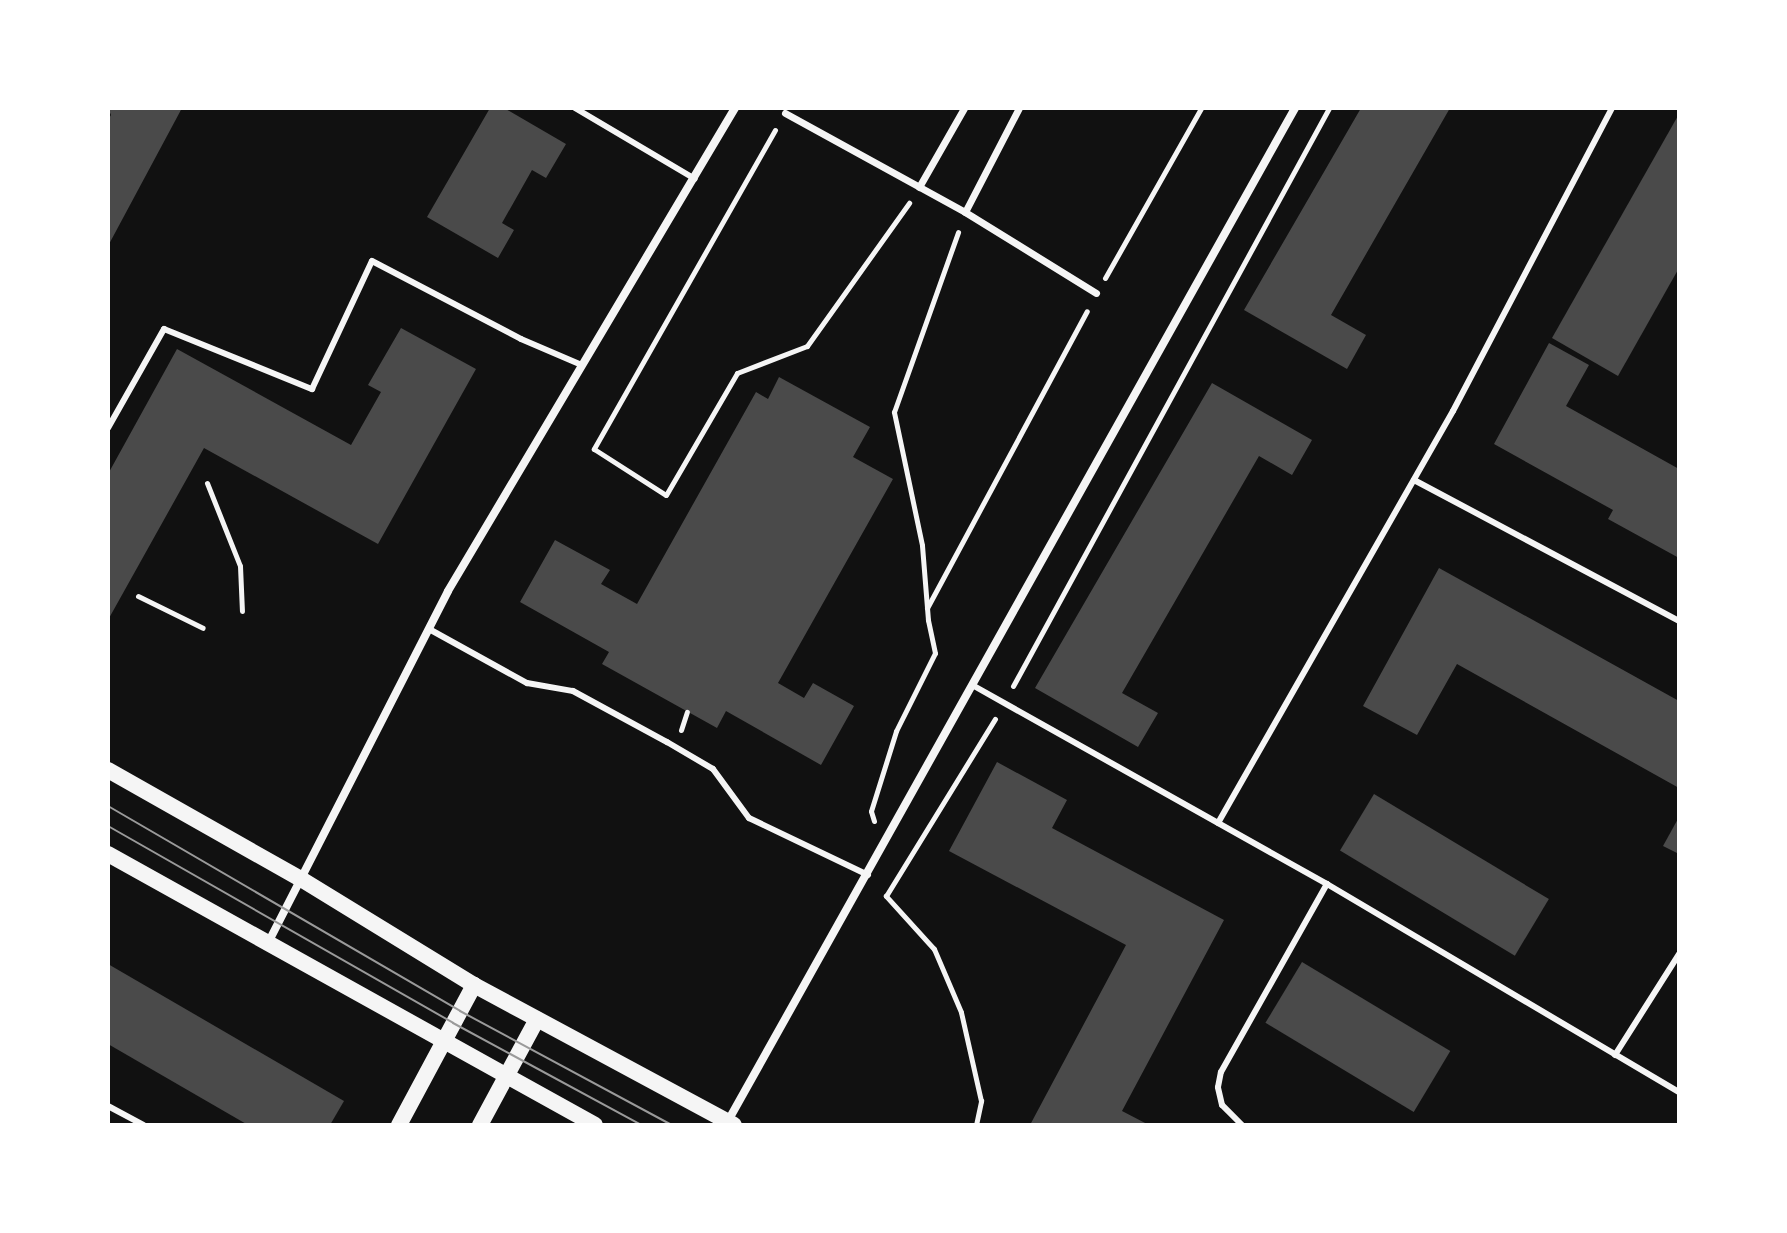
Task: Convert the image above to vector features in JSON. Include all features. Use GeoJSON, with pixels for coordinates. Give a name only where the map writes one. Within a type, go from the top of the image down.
{"type":"FeatureCollection","features":[{"type":"Feature","properties":{"kind":"main road"},"geometry":{"type":"LineString","coordinates":[[108,770],[301,879],[474,985],[729,1124]]}},
{"type":"Feature","properties":{"kind":"main road"},"geometry":{"type":"LineString","coordinates":[[108,854],[595,1125]]}},
{"type":"Feature","properties":{"kind":"main road"},"geometry":{"type":"LineString","coordinates":[[399,1125],[474,985]]}},
{"type":"Feature","properties":{"kind":"main road"},"geometry":{"type":"LineString","coordinates":[[480,1125],[537,1019]]}},
{"type":"Feature","properties":{"kind":"street"},"geometry":{"type":"LineString","coordinates":[[268,943],[429,629],[735,108]]}},
{"type":"Feature","properties":{"kind":"street"},"geometry":{"type":"LineString","coordinates":[[919,187],[964,108]]}},
{"type":"Feature","properties":{"kind":"street"},"geometry":{"type":"LineString","coordinates":[[965,212],[1019,108]]}},
{"type":"Feature","properties":{"kind":"street"},"geometry":{"type":"LineString","coordinates":[[729,1124],[1295,108]]}},
{"type":"Feature","properties":{"kind":"street"},"geometry":{"type":"LineString","coordinates":[[785,113],[965,212],[1096,293]]}},
{"type":"Feature","properties":{"kind":"lane"},"geometry":{"type":"LineString","coordinates":[[575,108],[695,179]]}},
{"type":"Feature","properties":{"kind":"lane"},"geometry":{"type":"LineString","coordinates":[[1218,823],[1414,480],[1612,108]]}},
{"type":"Feature","properties":{"kind":"lane"},"geometry":{"type":"LineString","coordinates":[[108,428],[164,329],[312,389],[372,261],[521,339],[582,365]]}},
{"type":"Feature","properties":{"kind":"lane"},"geometry":{"type":"LineString","coordinates":[[1414,480],[1679,621]]}},
{"type":"Feature","properties":{"kind":"lane"},"geometry":{"type":"LineString","coordinates":[[429,629],[527,683],[573,691],[667,742],[713,769],[749,818],[868,875]]}},
{"type":"Feature","properties":{"kind":"lane"},"geometry":{"type":"LineString","coordinates":[[974,686],[1327,884],[1679,1092]]}},
{"type":"Feature","properties":{"kind":"lane"},"geometry":{"type":"LineString","coordinates":[[1242,1125],[1222,1105],[1218,1087],[1221,1072],[1327,884]]}},
{"type":"Feature","properties":{"kind":"lane"},"geometry":{"type":"LineString","coordinates":[[1615,1055],[1679,954]]}},
{"type":"Feature","properties":{"kind":"lane"},"geometry":{"type":"LineString","coordinates":[[108,1106],[143,1125]]}},
{"type":"Feature","properties":{"kind":"path"},"geometry":{"type":"LineString","coordinates":[[927,608],[1096,293],[1201,108]]}},
{"type":"Feature","properties":{"kind":"path"},"geometry":{"type":"LineString","coordinates":[[976,1125],[981,1101],[961,1012],[934,949],[886,896],[1004,703],[1329,108]]}},
{"type":"Feature","properties":{"kind":"path"},"geometry":{"type":"LineString","coordinates":[[785,113],[594,449],[666,495],[737,373],[807,346],[919,187]]}},
{"type":"Feature","properties":{"kind":"path"},"geometry":{"type":"LineString","coordinates":[[883,844],[871,811],[896,731],[935,653],[927,608],[922,545],[894,412],[965,212]]}},
{"type":"Feature","properties":{"kind":"path"},"geometry":{"type":"LineString","coordinates":[[207,483],[240,566],[242,611]]}},
{"type":"Feature","properties":{"kind":"path"},"geometry":{"type":"LineString","coordinates":[[138,596],[203,628]]}},
{"type":"Feature","properties":{"kind":"building"},"geometry":{"type":"Polygon","coordinates":[[[108,108],[182,108],[108,246],[108,120],[111,115],[108,108]]]}},
{"type":"Feature","properties":{"kind":"building"},"geometry":{"type":"Polygon","coordinates":[[[490,108],[504,108],[566,144],[546,178],[532,170],[502,223],[514,230],[498,258],[427,217],[490,108]]]}},
{"type":"Feature","properties":{"kind":"building"},"geometry":{"type":"Polygon","coordinates":[[[1361,108],[1450,108],[1331,315],[1366,335],[1347,369],[1244,310],[1361,108]]]}},
{"type":"Feature","properties":{"kind":"building"},"geometry":{"type":"Polygon","coordinates":[[[1679,114],[1679,268],[1618,376],[1552,338],[1679,114]]]}},
{"type":"Feature","properties":{"kind":"building"},"geometry":{"type":"Polygon","coordinates":[[[401,328],[476,369],[378,544],[204,448],[108,620],[108,474],[177,349],[351,445],[381,392],[368,385],[401,328]]]}},
{"type":"Feature","properties":{"kind":"building"},"geometry":{"type":"Polygon","coordinates":[[[1549,343],[1589,365],[1566,406],[1679,469],[1679,558],[1608,519],[1613,510],[1494,444],[1549,343]]]}},
{"type":"Feature","properties":{"kind":"building"},"geometry":{"type":"Polygon","coordinates":[[[779,377],[870,427],[853,457],[893,479],[778,683],[804,698],[813,683],[854,706],[821,765],[726,711],[717,728],[602,664],[609,652],[520,602],[555,540],[610,570],[601,584],[637,604],[756,392],[768,399],[779,377]]]}},
{"type":"Feature","properties":{"kind":"building"},"geometry":{"type":"Polygon","coordinates":[[[1212,383],[1312,440],[1292,475],[1259,456],[1122,693],[1158,713],[1138,747],[1035,688],[1212,383]]]}},
{"type":"Feature","properties":{"kind":"building"},"geometry":{"type":"Polygon","coordinates":[[[1439,568],[1679,701],[1679,788],[1457,664],[1417,735],[1363,706],[1439,568]]]}},
{"type":"Feature","properties":{"kind":"building"},"geometry":{"type":"Polygon","coordinates":[[[997,762],[1067,800],[1052,828],[1224,920],[1122,1111],[1149,1125],[1030,1125],[1126,945],[949,851],[997,762]]]}},
{"type":"Feature","properties":{"kind":"building"},"geometry":{"type":"Polygon","coordinates":[[[1374,794],[1549,899],[1515,956],[1340,851],[1374,794]]]}},
{"type":"Feature","properties":{"kind":"building"},"geometry":{"type":"Polygon","coordinates":[[[1679,817],[1679,854],[1663,846],[1679,817]]]}},
{"type":"Feature","properties":{"kind":"building"},"geometry":{"type":"Polygon","coordinates":[[[1302,962],[1450,1051],[1414,1112],[1265,1023],[1302,962]]]}},
{"type":"Feature","properties":{"kind":"building"},"geometry":{"type":"Polygon","coordinates":[[[108,964],[344,1101],[330,1125],[248,1125],[108,1044],[108,964]]]}},
{"type":"Feature","properties":{"kind":"tram line"},"geometry":{"type":"LineString","coordinates":[[108,806],[460,1011],[672,1125]]}},
{"type":"Feature","properties":{"kind":"tram line"},"geometry":{"type":"LineString","coordinates":[[108,826],[453,1023],[642,1125]]}}]}
